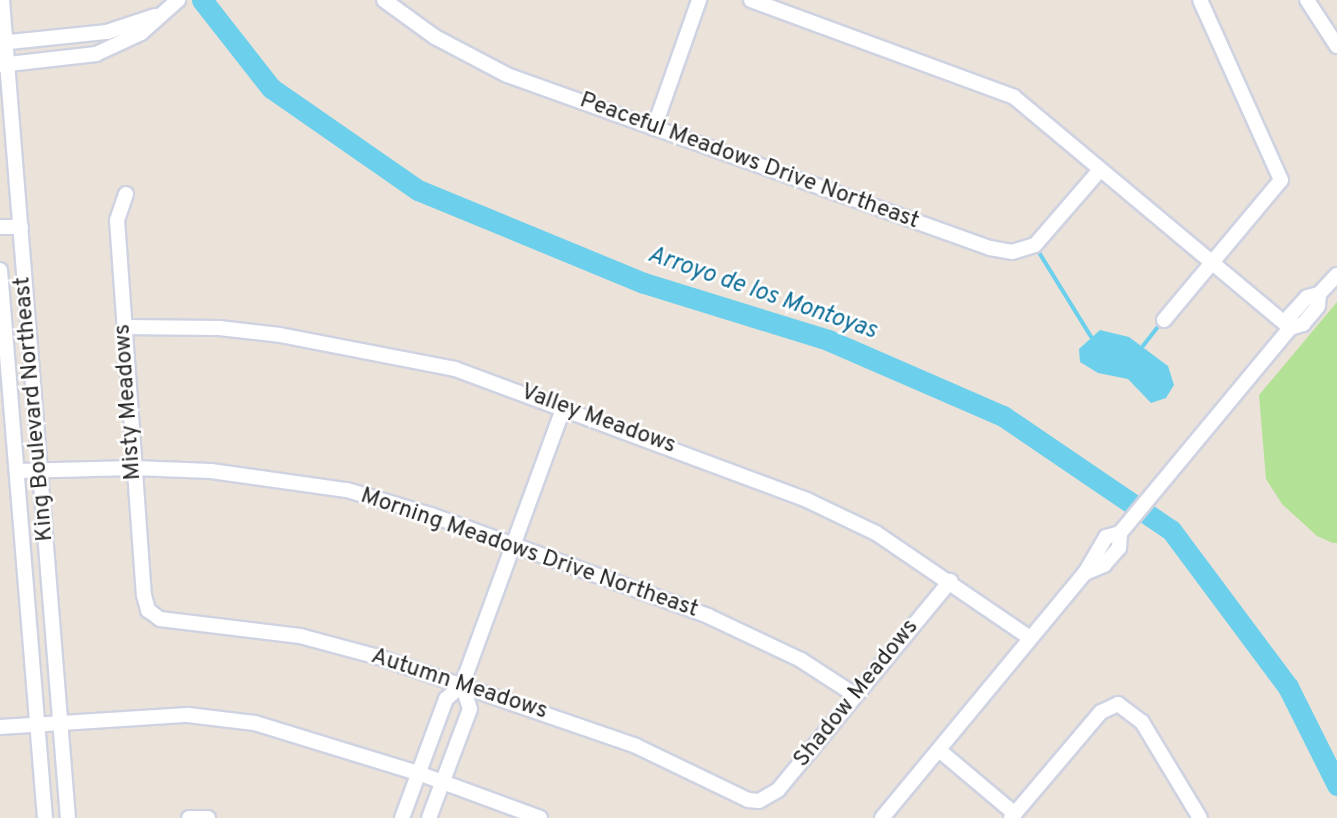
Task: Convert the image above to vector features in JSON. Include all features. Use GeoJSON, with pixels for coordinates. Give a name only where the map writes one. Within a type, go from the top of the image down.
{"type":"FeatureCollection","features":[{"type":"Feature","properties":{"kind":"street","name":"King Boulevard Northeast"},"geometry":{"type":"LineString","coordinates":[[2,0],[4,65],[21,227],[68,818]]}},
{"type":"Feature","properties":{"kind":"street","name":"Peaceful Meadows Drive Northeast"},"geometry":{"type":"LineString","coordinates":[[384,0],[482,64],[990,248],[1012,252],[1042,239],[1100,170]]}},
{"type":"Feature","properties":{"kind":"street"},"geometry":{"type":"LineString","coordinates":[[654,128],[699,0]]}},
{"type":"Feature","properties":{"kind":"street"},"geometry":{"type":"LineString","coordinates":[[751,0],[1004,93],[1029,107],[1100,170],[1290,328]]}},
{"type":"Feature","properties":{"kind":"street"},"geometry":{"type":"LineString","coordinates":[[1164,320],[1281,180],[1200,0]]}},
{"type":"Feature","properties":{"kind":"street"},"geometry":{"type":"LineString","coordinates":[[1307,0],[1337,46]]}},
{"type":"Feature","properties":{"kind":"street"},"geometry":{"type":"LineString","coordinates":[[3,43],[107,32],[167,8]]}},
{"type":"Feature","properties":{"kind":"street"},"geometry":{"type":"LineString","coordinates":[[4,65],[96,54],[141,33],[167,8]]}},
{"type":"Feature","properties":{"kind":"street","name":"Misty Meadows"},"geometry":{"type":"LineString","coordinates":[[126,194],[117,219],[134,467],[148,610]]}},
{"type":"Feature","properties":{"kind":"street"},"geometry":{"type":"LineString","coordinates":[[0,227],[21,227]]}},
{"type":"Feature","properties":{"kind":"street","name":"King Boulevard Northeast"},"geometry":{"type":"LineString","coordinates":[[0,271],[45,818]]}},
{"type":"Feature","properties":{"kind":"street"},"geometry":{"type":"LineString","coordinates":[[882,818],[1085,573],[1104,565],[1119,548],[1122,530],[1290,328],[1290,316],[1307,297],[1319,294],[1337,275]]}},
{"type":"Feature","properties":{"kind":"street","name":"Valley Meadows"},"geometry":{"type":"LineString","coordinates":[[124,327],[219,328],[398,354],[564,407],[807,500],[876,533],[1030,638]]}},
{"type":"Feature","properties":{"kind":"street"},"geometry":{"type":"LineString","coordinates":[[402,818],[446,699],[462,685],[564,407]]}},
{"type":"Feature","properties":{"kind":"street","name":"Morning Meadows Drive Northeast"},"geometry":{"type":"LineString","coordinates":[[16,471],[134,467],[271,477],[347,490],[514,545],[721,622],[800,660],[855,695]]}},
{"type":"Feature","properties":{"kind":"street","name":"Shadow Meadows"},"geometry":{"type":"LineString","coordinates":[[759,801],[778,790],[950,581]]}},
{"type":"Feature","properties":{"kind":"street","name":"Autumn Meadows"},"geometry":{"type":"LineString","coordinates":[[148,610],[160,619],[300,636],[462,685],[636,746],[748,800],[759,801]]}},
{"type":"Feature","properties":{"kind":"street"},"geometry":{"type":"LineString","coordinates":[[429,818],[470,709],[462,685]]}},
{"type":"Feature","properties":{"kind":"street"},"geometry":{"type":"LineString","coordinates":[[939,750],[1013,816],[1101,712],[1118,704],[1142,722],[1200,818]]}},
{"type":"Feature","properties":{"kind":"street"},"geometry":{"type":"LineString","coordinates":[[0,727],[188,715],[255,723],[418,773],[540,818]]}},
{"type":"Feature","properties":{"kind":"street"},"geometry":{"type":"LineString","coordinates":[[189,818],[208,818]]}},
{"type":"Feature","properties":{"kind":"green space"},"geometry":{"type":"Polygon","coordinates":[[[1337,302],[1337,543],[1333,543],[1317,536],[1282,504],[1266,479],[1259,395],[1337,302]]]}},
{"type":"Feature","properties":{"kind":"water"},"geometry":{"type":"Polygon","coordinates":[[[1100,330],[1129,337],[1168,366],[1174,385],[1166,398],[1151,403],[1128,379],[1098,373],[1080,362],[1079,349],[1100,330]]]}},
{"type":"Feature","properties":{"kind":"waterway","name":"Arroyo de los Montoyas"},"geometry":{"type":"LineString","coordinates":[[202,0],[271,88],[418,190],[644,283],[828,340],[1003,416],[1171,530],[1288,687],[1337,785]]}},
{"type":"Feature","properties":{"kind":"waterway"},"geometry":{"type":"LineString","coordinates":[[1036,247],[1091,336]]}},
{"type":"Feature","properties":{"kind":"waterway"},"geometry":{"type":"LineString","coordinates":[[1143,346],[1162,322]]}}]}
